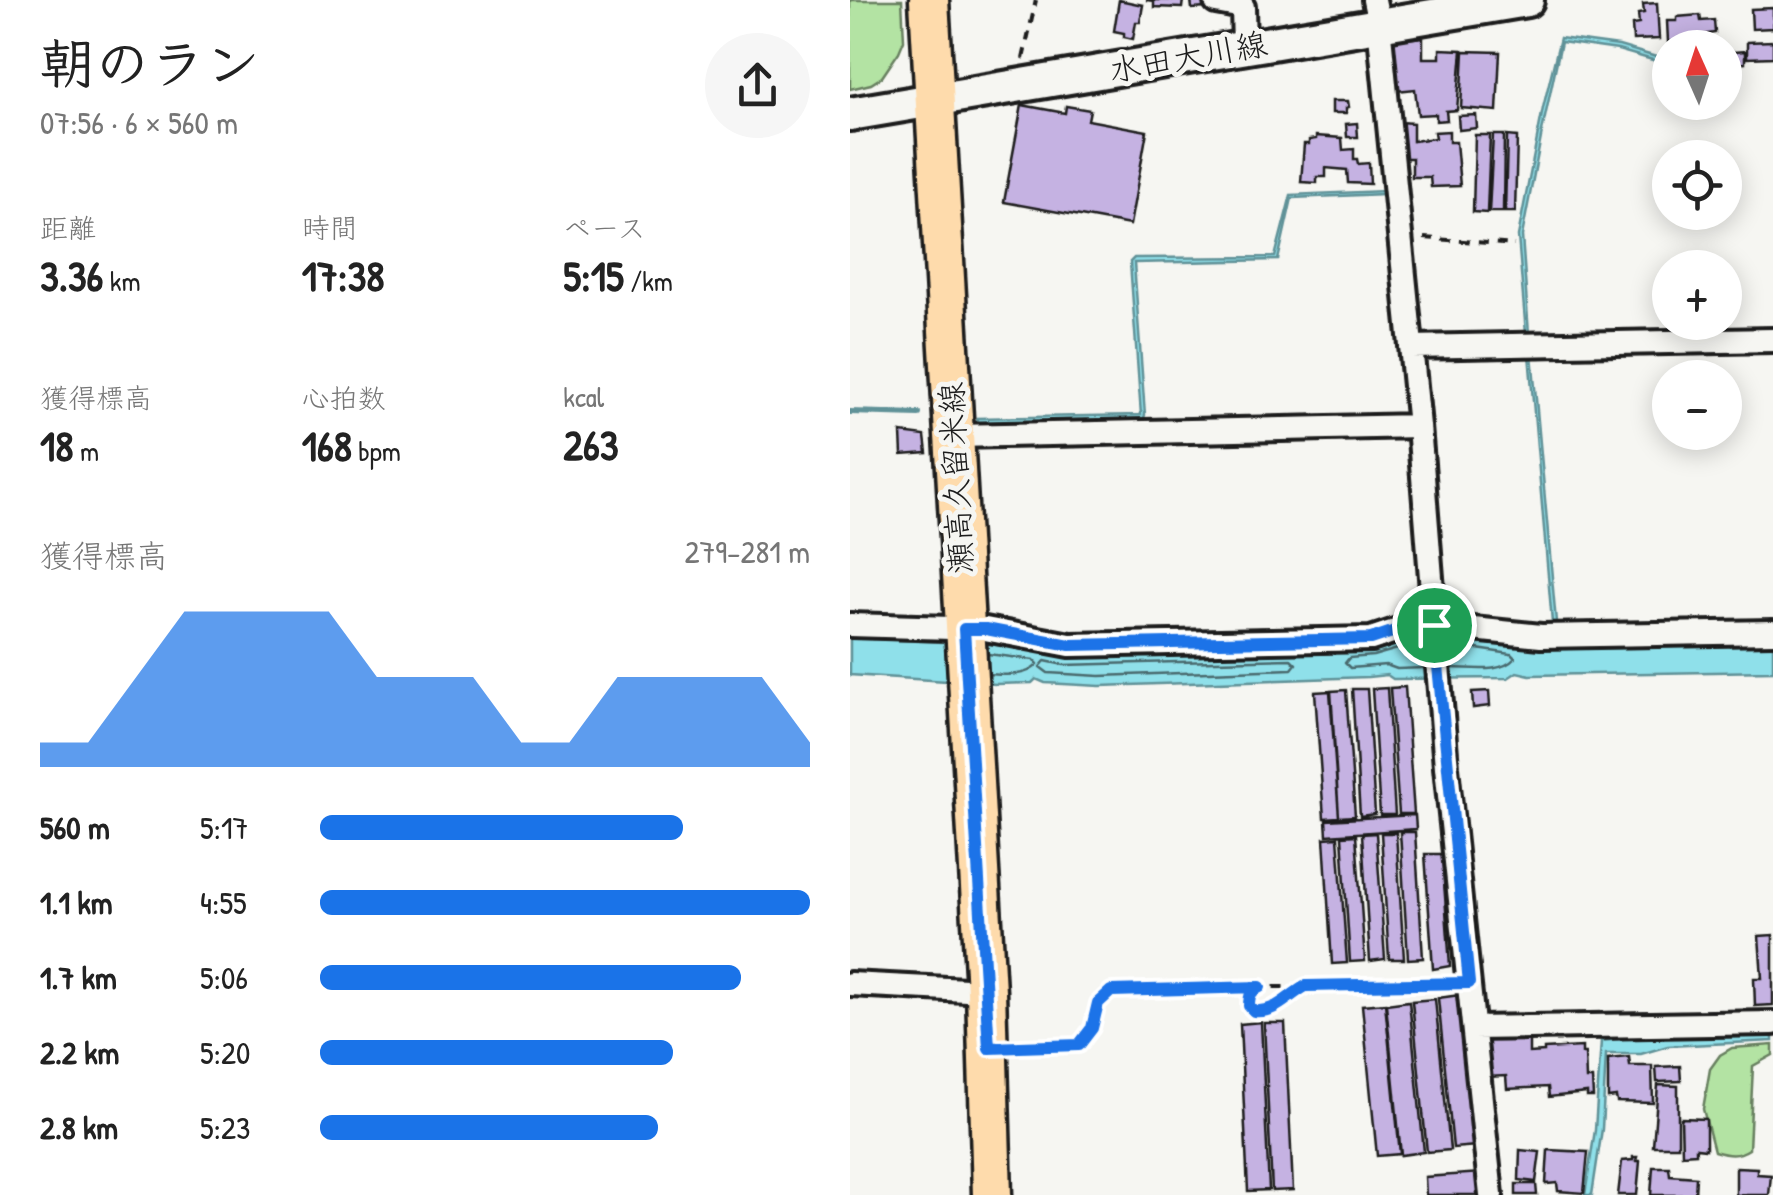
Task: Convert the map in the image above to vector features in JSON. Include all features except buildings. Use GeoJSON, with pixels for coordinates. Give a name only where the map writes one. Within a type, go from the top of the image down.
{"type":"FeatureCollection","features":[{"type":"Feature","properties":{"kind":"main road","name":"瀬高久留米線"},"geometry":{"type":"LineString","coordinates":[[929,0],[989,1048],[992,1195]]}},
{"type":"Feature","properties":{"kind":"main road","name":"水田大川線"},"geometry":{"type":"LineString","coordinates":[[850,114],[1244,47],[1377,12],[1527,0]]}},
{"type":"Feature","properties":{"kind":"street"},"geometry":{"type":"LineString","coordinates":[[1216,2],[1243,7],[1244,47]]}},
{"type":"Feature","properties":{"kind":"street"},"geometry":{"type":"LineString","coordinates":[[1377,12],[1491,1195]]}},
{"type":"Feature","properties":{"kind":"street"},"geometry":{"type":"LineString","coordinates":[[1411,347],[1773,340]]}},
{"type":"Feature","properties":{"kind":"street"},"geometry":{"type":"LineString","coordinates":[[954,436],[1419,426]]}},
{"type":"Feature","properties":{"kind":"street"},"geometry":{"type":"LineString","coordinates":[[850,625],[986,629],[1070,645],[1371,639],[1404,628],[1541,636],[1773,632]]}},
{"type":"Feature","properties":{"kind":"street"},"geometry":{"type":"LineString","coordinates":[[850,984],[986,992]]}},
{"type":"Feature","properties":{"kind":"street"},"geometry":{"type":"LineString","coordinates":[[1474,1028],[1773,1023]]}},
{"type":"Feature","properties":{"kind":"path"},"geometry":{"type":"LineString","coordinates":[[1023,62],[1036,0]]}},
{"type":"Feature","properties":{"kind":"path"},"geometry":{"type":"LineString","coordinates":[[1399,236],[1514,245]]}},
{"type":"Feature","properties":{"kind":"path"},"geometry":{"type":"LineString","coordinates":[[989,1048],[1079,1045],[1092,1028],[1098,1003],[1111,991],[1469,983]]}},
{"type":"Feature","properties":{"kind":"path"},"geometry":{"type":"LineString","coordinates":[[1260,987],[1249,997],[1249,1006],[1254,1011],[1267,1012],[1306,986]]}},
{"type":"Feature","properties":{"kind":"green space"},"geometry":{"type":"Polygon","coordinates":[[[850,0],[902,0],[904,40],[882,77],[850,89],[850,0]]]}},
{"type":"Feature","properties":{"kind":"green space"},"geometry":{"type":"Polygon","coordinates":[[[1773,1045],[1773,1055],[1753,1066],[1749,1149],[1732,1154],[1714,1151],[1703,1109],[1710,1069],[1720,1055],[1732,1048],[1773,1045]]]}},
{"type":"Feature","properties":{"kind":"water"},"geometry":{"type":"Polygon","coordinates":[[[1560,38],[1619,46],[1652,56],[1652,60],[1618,50],[1561,42],[1522,236],[1526,334],[1518,236],[1560,38]]]}},
{"type":"Feature","properties":{"kind":"water"},"geometry":{"type":"Polygon","coordinates":[[[1384,191],[1292,198],[1278,260],[1134,263],[1143,420],[978,423],[977,418],[1141,415],[1130,262],[1134,258],[1275,257],[1291,195],[1384,191]]]}},
{"type":"Feature","properties":{"kind":"water"},"geometry":{"type":"Polygon","coordinates":[[[1532,354],[1556,622],[1552,622],[1532,354]]]}},
{"type":"Feature","properties":{"kind":"water"},"geometry":{"type":"Polygon","coordinates":[[[1446,634],[1530,647],[1773,641],[1773,671],[1530,675],[1517,672],[1508,678],[1393,679],[1387,675],[1100,686],[1036,679],[1032,683],[996,684],[850,675],[850,638],[990,644],[1065,654],[1446,634]]]}},
{"type":"Feature","properties":{"kind":"water"},"geometry":{"type":"Polygon","coordinates":[[[1773,1033],[1773,1041],[1668,1046],[1641,1054],[1606,1054],[1602,1129],[1592,1195],[1585,1195],[1595,1130],[1601,1041],[1773,1033]]]}},
{"type":"Feature","properties":{"kind":"waterway"},"geometry":{"type":"LineString","coordinates":[[850,412],[919,414]]}},
{"type":"Feature","properties":{"kind":"route"},"geometry":{"type":"LineString","coordinates":[[1434,625],[1469,983],[1306,986],[1267,1012],[1254,1011],[1249,1006],[1249,997],[1260,987],[1111,991],[1098,1003],[1092,1028],[1079,1045],[989,1048],[964,629],[986,629],[1070,645],[1371,639],[1404,628],[1434,625]]}}]}
